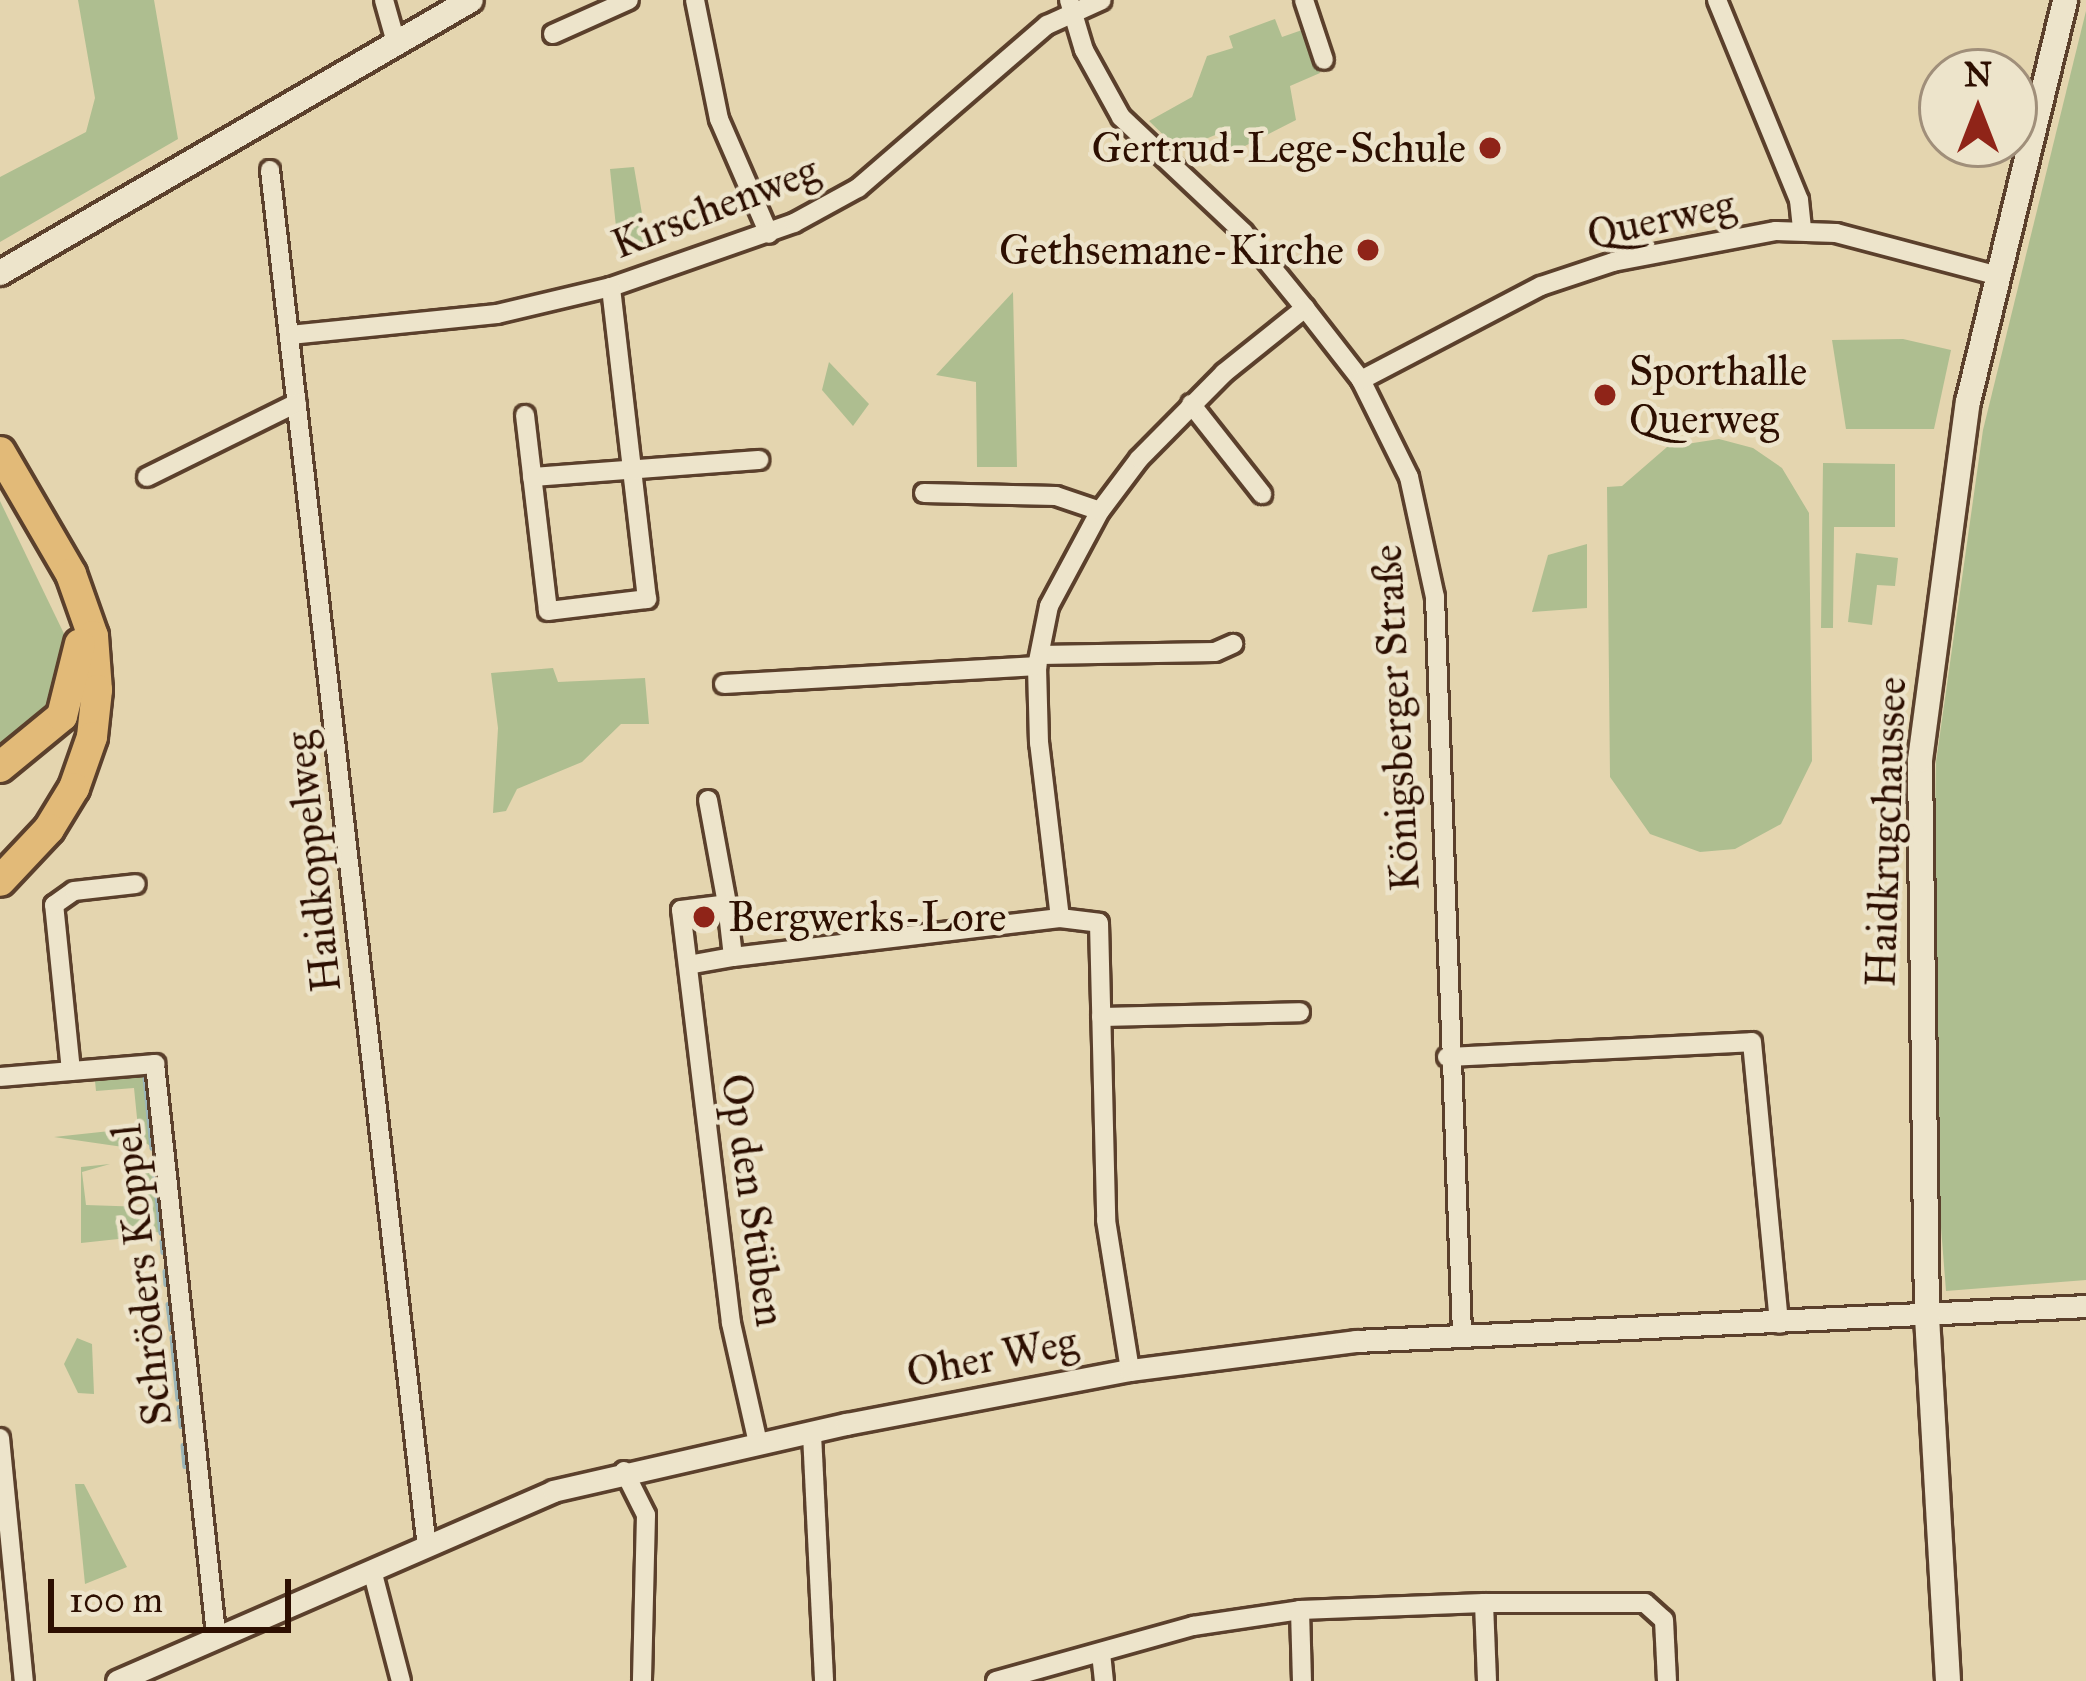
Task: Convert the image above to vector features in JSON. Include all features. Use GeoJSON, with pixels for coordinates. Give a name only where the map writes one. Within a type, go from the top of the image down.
{"type":"FeatureCollection","features":[{"type":"Feature","properties":{"kind":"highway"},"geometry":{"type":"LineString","coordinates":[[0,452],[76,586],[93,636],[97,690],[92,737],[74,788],[49,830],[0,881]]}},
{"type":"Feature","properties":{"kind":"highway"},"geometry":{"type":"LineString","coordinates":[[0,472],[71,597],[80,656],[62,716],[0,767]]}},
{"type":"Feature","properties":{"kind":"main road"},"geometry":{"type":"LineString","coordinates":[[0,274],[395,39],[471,0]]}},
{"type":"Feature","properties":{"kind":"main road","name":"Haidkrugchaussee"},"geometry":{"type":"LineString","coordinates":[[1948,1681],[1927,1317],[1920,760],[1952,493],[1995,275],[2066,0]]}},
{"type":"Feature","properties":{"kind":"street"},"geometry":{"type":"LineString","coordinates":[[384,0],[395,39]]}},
{"type":"Feature","properties":{"kind":"street"},"geometry":{"type":"LineString","coordinates":[[553,34],[629,0]]}},
{"type":"Feature","properties":{"kind":"street"},"geometry":{"type":"LineString","coordinates":[[695,0],[718,118],[769,234]]}},
{"type":"Feature","properties":{"kind":"street","name":"Kirschenweg"},"geometry":{"type":"LineString","coordinates":[[290,335],[497,314],[611,287],[769,234],[858,188],[1001,59],[1070,6],[1102,0]]}},
{"type":"Feature","properties":{"kind":"street"},"geometry":{"type":"LineString","coordinates":[[1304,0],[1324,60]]}},
{"type":"Feature","properties":{"kind":"street"},"geometry":{"type":"LineString","coordinates":[[1717,0],[1799,200],[1802,229]]}},
{"type":"Feature","properties":{"kind":"street","name":"Königsberger Straße"},"geometry":{"type":"LineString","coordinates":[[1070,6],[1120,117],[1243,232],[1305,308],[1361,380],[1409,477],[1435,597],[1447,1057],[1462,1335]]}},
{"type":"Feature","properties":{"kind":"street","name":"Haidkoppelweg"},"geometry":{"type":"LineString","coordinates":[[270,170],[427,1547]]}},
{"type":"Feature","properties":{"kind":"street","name":"Querweg"},"geometry":{"type":"LineString","coordinates":[[1361,380],[1541,286],[1613,262],[1802,229],[1995,275]]}},
{"type":"Feature","properties":{"kind":"street"},"geometry":{"type":"LineString","coordinates":[[525,415],[548,611],[646,598],[611,287]]}},
{"type":"Feature","properties":{"kind":"street"},"geometry":{"type":"LineString","coordinates":[[1060,918],[1038,661],[1049,606],[1100,511],[1191,404],[1305,308]]}},
{"type":"Feature","properties":{"kind":"street"},"geometry":{"type":"LineString","coordinates":[[147,477],[297,403]]}},
{"type":"Feature","properties":{"kind":"street"},"geometry":{"type":"LineString","coordinates":[[1191,404],[1262,494]]}},
{"type":"Feature","properties":{"kind":"street"},"geometry":{"type":"LineString","coordinates":[[532,477],[629,464],[759,460]]}},
{"type":"Feature","properties":{"kind":"street"},"geometry":{"type":"LineString","coordinates":[[924,493],[1056,496],[1100,511]]}},
{"type":"Feature","properties":{"kind":"street"},"geometry":{"type":"LineString","coordinates":[[724,684],[1215,652],[1233,644]]}},
{"type":"Feature","properties":{"kind":"street"},"geometry":{"type":"LineString","coordinates":[[708,800],[733,957]]}},
{"type":"Feature","properties":{"kind":"street"},"geometry":{"type":"LineString","coordinates":[[71,1071],[54,905],[74,891],[136,884]]}},
{"type":"Feature","properties":{"kind":"street","name":"Op den Stüben"},"geometry":{"type":"LineString","coordinates":[[727,904],[681,910],[731,1324],[758,1443]]}},
{"type":"Feature","properties":{"kind":"street"},"geometry":{"type":"LineString","coordinates":[[688,965],[1060,918],[1099,922],[1106,1220],[1130,1370]]}},
{"type":"Feature","properties":{"kind":"street"},"geometry":{"type":"LineString","coordinates":[[1101,1017],[1300,1012]]}},
{"type":"Feature","properties":{"kind":"street"},"geometry":{"type":"LineString","coordinates":[[1447,1057],[1752,1042],[1779,1324]]}},
{"type":"Feature","properties":{"kind":"street","name":"Schröders Koppel"},"geometry":{"type":"LineString","coordinates":[[0,1077],[155,1064],[216,1634]]}},
{"type":"Feature","properties":{"kind":"street","name":"Oher Weg"},"geometry":{"type":"LineString","coordinates":[[117,1681],[526,1501],[624,1471],[1130,1370],[1244,1352],[1462,1335],[1779,1324],[2086,1306]]}},
{"type":"Feature","properties":{"kind":"street"},"geometry":{"type":"LineString","coordinates":[[812,1433],[824,1681]]}},
{"type":"Feature","properties":{"kind":"street"},"geometry":{"type":"LineString","coordinates":[[0,1438],[24,1681]]}},
{"type":"Feature","properties":{"kind":"street"},"geometry":{"type":"LineString","coordinates":[[624,1471],[646,1515],[642,1681]]}},
{"type":"Feature","properties":{"kind":"street"},"geometry":{"type":"LineString","coordinates":[[372,1570],[400,1681]]}},
{"type":"Feature","properties":{"kind":"street"},"geometry":{"type":"LineString","coordinates":[[1484,1603],[1486,1681]]}},
{"type":"Feature","properties":{"kind":"street"},"geometry":{"type":"LineString","coordinates":[[996,1681],[1193,1626],[1300,1610],[1484,1603],[1646,1604],[1664,1621],[1667,1681]]}},
{"type":"Feature","properties":{"kind":"street"},"geometry":{"type":"LineString","coordinates":[[1300,1610],[1302,1681]]}},
{"type":"Feature","properties":{"kind":"street"},"geometry":{"type":"LineString","coordinates":[[1101,1653],[1104,1681]]}},
{"type":"Feature","properties":{"kind":"green space"},"geometry":{"type":"Polygon","coordinates":[[[78,0],[154,0],[178,139],[0,242],[0,177],[86,132],[95,98],[78,0]]]}},
{"type":"Feature","properties":{"kind":"green space"},"geometry":{"type":"Polygon","coordinates":[[[2086,11],[2086,1280],[1946,1291],[1930,1087],[1936,762],[1983,430],[2086,11]]]}},
{"type":"Feature","properties":{"kind":"green space"},"geometry":{"type":"Polygon","coordinates":[[[1275,19],[1282,37],[1305,29],[1320,73],[1290,86],[1296,120],[1235,151],[1220,133],[1179,150],[1149,121],[1192,97],[1207,56],[1233,48],[1229,36],[1275,19]]]}},
{"type":"Feature","properties":{"kind":"green space"},"geometry":{"type":"Polygon","coordinates":[[[634,167],[647,243],[618,246],[610,169],[634,167]]]}},
{"type":"Feature","properties":{"kind":"green space"},"geometry":{"type":"Polygon","coordinates":[[[1013,292],[1017,467],[977,467],[976,382],[936,375],[1013,292]]]}},
{"type":"Feature","properties":{"kind":"green space"},"geometry":{"type":"Polygon","coordinates":[[[1903,339],[1951,350],[1934,429],[1846,429],[1832,340],[1903,339]]]}},
{"type":"Feature","properties":{"kind":"green space"},"geometry":{"type":"Polygon","coordinates":[[[829,362],[869,404],[853,426],[822,390],[829,362]]]}},
{"type":"Feature","properties":{"kind":"green space"},"geometry":{"type":"Polygon","coordinates":[[[1719,439],[1753,448],[1782,468],[1809,513],[1812,761],[1781,824],[1735,849],[1700,852],[1650,834],[1610,777],[1607,487],[1622,486],[1667,447],[1719,439]]]}},
{"type":"Feature","properties":{"kind":"green space"},"geometry":{"type":"Polygon","coordinates":[[[1823,463],[1895,464],[1895,527],[1834,527],[1833,628],[1821,628],[1823,463]]]}},
{"type":"Feature","properties":{"kind":"green space"},"geometry":{"type":"Polygon","coordinates":[[[0,501],[68,642],[52,711],[0,754],[0,501]]]}},
{"type":"Feature","properties":{"kind":"green space"},"geometry":{"type":"Polygon","coordinates":[[[1587,544],[1587,608],[1532,612],[1548,555],[1587,544]]]}},
{"type":"Feature","properties":{"kind":"green space"},"geometry":{"type":"Polygon","coordinates":[[[1856,553],[1898,558],[1895,586],[1877,585],[1872,625],[1848,622],[1856,553]]]}},
{"type":"Feature","properties":{"kind":"green space"},"geometry":{"type":"Polygon","coordinates":[[[553,668],[558,682],[645,678],[649,724],[621,724],[582,762],[517,789],[506,811],[493,813],[498,728],[491,673],[553,668]]]}},
{"type":"Feature","properties":{"kind":"green space"},"geometry":{"type":"Polygon","coordinates":[[[122,1074],[148,1077],[155,1149],[141,1140],[130,1148],[54,1137],[138,1128],[134,1088],[96,1091],[95,1081],[122,1074]]]}},
{"type":"Feature","properties":{"kind":"green space"},"geometry":{"type":"Polygon","coordinates":[[[156,1160],[164,1233],[137,1230],[137,1237],[81,1243],[81,1167],[110,1164],[82,1172],[86,1205],[145,1207],[141,1167],[125,1162],[156,1160]]]}},
{"type":"Feature","properties":{"kind":"green space"},"geometry":{"type":"Polygon","coordinates":[[[77,1338],[92,1344],[94,1394],[78,1393],[64,1364],[77,1338]]]}},
{"type":"Feature","properties":{"kind":"green space"},"geometry":{"type":"Polygon","coordinates":[[[75,1484],[84,1484],[127,1567],[85,1584],[75,1484]]]}},
{"type":"Feature","properties":{"kind":"waterway"},"geometry":{"type":"LineString","coordinates":[[145,1078],[152,1148]]}},
{"type":"Feature","properties":{"kind":"waterway"},"geometry":{"type":"LineString","coordinates":[[153,1161],[161,1233]]}},
{"type":"Feature","properties":{"kind":"waterway"},"geometry":{"type":"LineString","coordinates":[[162,1241],[163,1252]]}},
{"type":"Feature","properties":{"kind":"waterway"},"geometry":{"type":"LineString","coordinates":[[165,1271],[166,1284]]}},
{"type":"Feature","properties":{"kind":"waterway"},"geometry":{"type":"LineString","coordinates":[[168,1304],[171,1329]]}},
{"type":"Feature","properties":{"kind":"waterway"},"geometry":{"type":"LineString","coordinates":[[172,1337],[178,1399]]}},
{"type":"Feature","properties":{"kind":"waterway"},"geometry":{"type":"LineString","coordinates":[[179,1407],[181,1426]]}},
{"type":"Feature","properties":{"kind":"waterway"},"geometry":{"type":"LineString","coordinates":[[183,1445],[185,1466]]}},
{"type":"Feature","properties":{"kind":"place","name":"Gertrud-Lege-Schule"},"geometry":{"type":"Point","coordinates":[1490,148]}},
{"type":"Feature","properties":{"kind":"place","name":"Gethsemane-Kirche"},"geometry":{"type":"Point","coordinates":[1368,250]}},
{"type":"Feature","properties":{"kind":"place","name":"Sporthalle Querweg"},"geometry":{"type":"Point","coordinates":[1605,395]}},
{"type":"Feature","properties":{"kind":"place","name":"Bergwerks-Lore"},"geometry":{"type":"Point","coordinates":[704,917]}}]}
